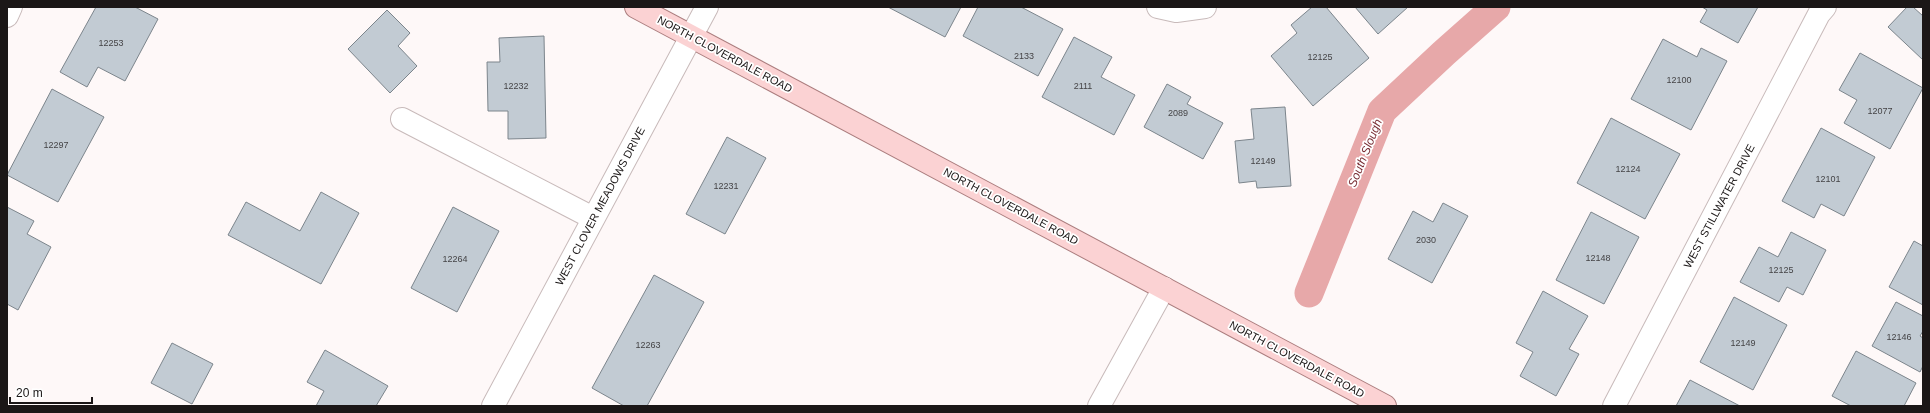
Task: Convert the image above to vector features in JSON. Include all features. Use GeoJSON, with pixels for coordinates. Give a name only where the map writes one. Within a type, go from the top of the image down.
{"type":"FeatureCollection","features":[{"type":"Feature","properties":{"kind":"main road","name":"NORTH CLOVERDALE ROAD"},"geometry":{"type":"LineString","coordinates":[[636,7],[1164,288],[1374,403]]}},
{"type":"Feature","properties":{"kind":"street"},"geometry":{"type":"LineString","coordinates":[[7,16],[11,7]]}},
{"type":"Feature","properties":{"kind":"street","name":"WEST CLOVER MEADOWS DRIVE"},"geometry":{"type":"LineString","coordinates":[[493,406],[707,7]]}},
{"type":"Feature","properties":{"kind":"street"},"geometry":{"type":"LineString","coordinates":[[1158,7],[1176,11],[1201,8]]}},
{"type":"Feature","properties":{"kind":"street","name":"WEST STILLWATER DRIVE"},"geometry":{"type":"LineString","coordinates":[[1614,406],[1819,14],[1825,7]]}},
{"type":"Feature","properties":{"kind":"street"},"geometry":{"type":"LineString","coordinates":[[402,119],[593,218]]}},
{"type":"Feature","properties":{"kind":"street"},"geometry":{"type":"LineString","coordinates":[[1099,406],[1164,288]]}},
{"type":"Feature","properties":{"kind":"building"},"geometry":{"type":"Polygon","coordinates":[[[96,7],[135,7],[158,19],[125,81],[98,67],[87,87],[60,72],[96,7]]]}},
{"type":"Feature","properties":{"kind":"building"},"geometry":{"type":"Polygon","coordinates":[[[888,7],[961,7],[945,37],[888,7]]]}},
{"type":"Feature","properties":{"kind":"building"},"geometry":{"type":"Polygon","coordinates":[[[978,7],[1021,7],[1063,29],[1038,76],[963,36],[978,7]]]}},
{"type":"Feature","properties":{"kind":"building"},"geometry":{"type":"Polygon","coordinates":[[[1312,7],[1326,7],[1369,58],[1313,106],[1271,56],[1297,33],[1291,25],[1312,7]]]}},
{"type":"Feature","properties":{"kind":"building"},"geometry":{"type":"Polygon","coordinates":[[[1355,7],[1408,7],[1378,34],[1355,7]]]}},
{"type":"Feature","properties":{"kind":"building"},"geometry":{"type":"Polygon","coordinates":[[[1702,7],[1758,7],[1738,43],[1700,22],[1707,10],[1702,7]]]}},
{"type":"Feature","properties":{"kind":"building"},"geometry":{"type":"Polygon","coordinates":[[[1907,7],[1913,7],[1923,16],[1923,60],[1888,27],[1907,7]]]}},
{"type":"Feature","properties":{"kind":"building"},"geometry":{"type":"Polygon","coordinates":[[[387,10],[410,33],[398,46],[417,66],[390,93],[348,49],[387,10]]]}},
{"type":"Feature","properties":{"kind":"building"},"geometry":{"type":"Polygon","coordinates":[[[544,36],[546,138],[508,139],[508,111],[488,111],[487,62],[500,62],[499,38],[544,36]]]}},
{"type":"Feature","properties":{"kind":"building"},"geometry":{"type":"Polygon","coordinates":[[[1074,37],[1112,57],[1101,77],[1135,95],[1114,135],[1042,97],[1074,37]]]}},
{"type":"Feature","properties":{"kind":"building"},"geometry":{"type":"Polygon","coordinates":[[[1663,39],[1697,57],[1701,48],[1727,61],[1691,130],[1631,99],[1663,39]]]}},
{"type":"Feature","properties":{"kind":"building"},"geometry":{"type":"Polygon","coordinates":[[[1860,53],[1923,88],[1890,149],[1844,123],[1857,100],[1839,90],[1860,53]]]}},
{"type":"Feature","properties":{"kind":"building"},"geometry":{"type":"Polygon","coordinates":[[[1167,84],[1191,97],[1187,104],[1223,123],[1203,159],[1144,127],[1167,84]]]}},
{"type":"Feature","properties":{"kind":"building"},"geometry":{"type":"Polygon","coordinates":[[[52,89],[104,117],[58,202],[7,175],[52,89]]]}},
{"type":"Feature","properties":{"kind":"building"},"geometry":{"type":"Polygon","coordinates":[[[1285,107],[1291,186],[1257,188],[1256,181],[1239,183],[1235,141],[1254,139],[1251,109],[1285,107]]]}},
{"type":"Feature","properties":{"kind":"building"},"geometry":{"type":"Polygon","coordinates":[[[1611,118],[1680,154],[1645,219],[1577,183],[1611,118]]]}},
{"type":"Feature","properties":{"kind":"building"},"geometry":{"type":"Polygon","coordinates":[[[1821,128],[1875,157],[1844,216],[1821,204],[1814,218],[1782,201],[1821,128]]]}},
{"type":"Feature","properties":{"kind":"building"},"geometry":{"type":"Polygon","coordinates":[[[727,137],[766,158],[725,234],[686,214],[727,137]]]}},
{"type":"Feature","properties":{"kind":"building"},"geometry":{"type":"Polygon","coordinates":[[[321,192],[359,213],[321,284],[228,235],[246,202],[300,231],[321,192]]]}},
{"type":"Feature","properties":{"kind":"building"},"geometry":{"type":"Polygon","coordinates":[[[1443,203],[1468,216],[1432,283],[1388,259],[1413,211],[1433,222],[1443,203]]]}},
{"type":"Feature","properties":{"kind":"building"},"geometry":{"type":"Polygon","coordinates":[[[7,207],[34,221],[27,234],[51,247],[18,310],[7,304],[7,207]]]}},
{"type":"Feature","properties":{"kind":"building"},"geometry":{"type":"Polygon","coordinates":[[[453,207],[499,231],[457,312],[411,288],[453,207]]]}},
{"type":"Feature","properties":{"kind":"building"},"geometry":{"type":"Polygon","coordinates":[[[1591,212],[1639,237],[1604,304],[1556,280],[1591,212]]]}},
{"type":"Feature","properties":{"kind":"building"},"geometry":{"type":"Polygon","coordinates":[[[1791,232],[1826,250],[1803,295],[1787,287],[1779,302],[1740,282],[1759,247],[1778,257],[1791,232]]]}},
{"type":"Feature","properties":{"kind":"building"},"geometry":{"type":"Polygon","coordinates":[[[1914,241],[1923,246],[1923,305],[1889,287],[1914,241]]]}},
{"type":"Feature","properties":{"kind":"building"},"geometry":{"type":"Polygon","coordinates":[[[654,275],[704,302],[647,406],[624,406],[592,388],[654,275]]]}},
{"type":"Feature","properties":{"kind":"building"},"geometry":{"type":"Polygon","coordinates":[[[1543,291],[1588,316],[1569,349],[1579,354],[1556,396],[1520,376],[1533,352],[1516,343],[1543,291]]]}},
{"type":"Feature","properties":{"kind":"building"},"geometry":{"type":"Polygon","coordinates":[[[1734,297],[1787,325],[1753,390],[1700,362],[1734,297]]]}},
{"type":"Feature","properties":{"kind":"building"},"geometry":{"type":"Polygon","coordinates":[[[1896,302],[1923,316],[1923,331],[1920,336],[1923,338],[1923,366],[1920,372],[1872,346],[1896,302]]]}},
{"type":"Feature","properties":{"kind":"building"},"geometry":{"type":"Polygon","coordinates":[[[172,343],[213,364],[192,404],[151,383],[172,343]]]}},
{"type":"Feature","properties":{"kind":"building"},"geometry":{"type":"Polygon","coordinates":[[[325,350],[388,386],[376,406],[316,406],[324,391],[307,382],[325,350]]]}},
{"type":"Feature","properties":{"kind":"building"},"geometry":{"type":"Polygon","coordinates":[[[1856,351],[1916,383],[1904,406],[1851,406],[1832,396],[1856,351]]]}},
{"type":"Feature","properties":{"kind":"building"},"geometry":{"type":"Polygon","coordinates":[[[1690,380],[1740,406],[1676,406],[1690,380]]]}},
{"type":"Feature","properties":{"kind":"waterway","name":"South Slough"},"geometry":{"type":"LineString","coordinates":[[1309,293],[1382,111],[1496,7]]}}]}
